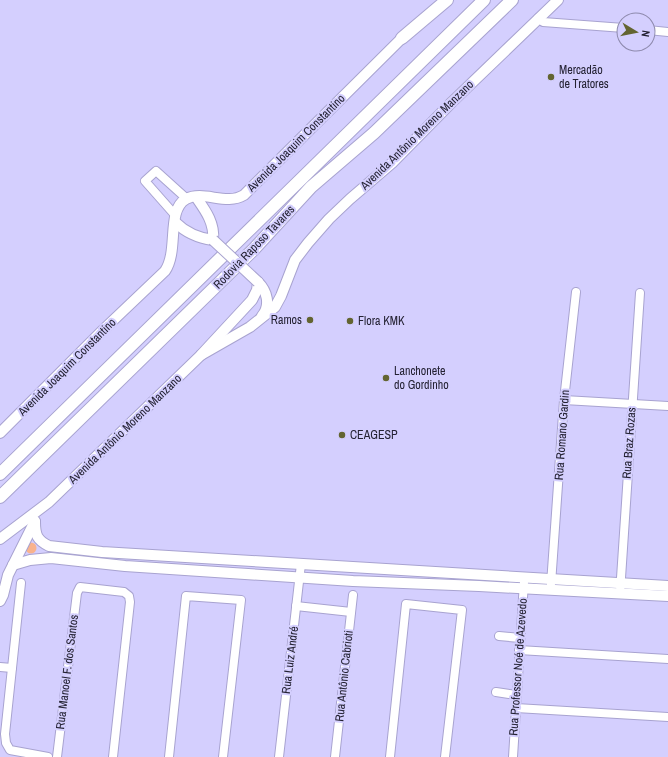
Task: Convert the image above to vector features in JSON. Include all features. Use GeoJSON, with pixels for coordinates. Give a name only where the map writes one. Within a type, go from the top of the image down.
{"type":"FeatureCollection","features":[{"type":"Feature","properties":{"kind":"highway"},"geometry":{"type":"LineString","coordinates":[[402,38],[447,0]]}},
{"type":"Feature","properties":{"kind":"highway","name":"Rodovia Raposo Tavares"},"geometry":{"type":"LineString","coordinates":[[0,474],[484,0]]}},
{"type":"Feature","properties":{"kind":"highway","name":"Rodovia Raposo Tavares"},"geometry":{"type":"LineString","coordinates":[[0,497],[254,249],[312,187],[374,133],[513,0]]}},
{"type":"Feature","properties":{"kind":"main road","name":"Avenida Antônio Moreno Manzano"},"geometry":{"type":"LineString","coordinates":[[201,355],[250,327],[275,307],[281,296],[295,260],[329,219],[392,163],[452,102],[558,0]]}},
{"type":"Feature","properties":{"kind":"main road","name":"Avenida Joaquim Constantino"},"geometry":{"type":"LineString","coordinates":[[192,198],[232,199],[244,195],[402,38]]}},
{"type":"Feature","properties":{"kind":"main road"},"geometry":{"type":"LineString","coordinates":[[214,240],[210,218],[192,198],[179,206],[175,219],[186,232],[205,239],[214,240],[258,282],[266,294],[267,303],[266,312],[261,318]]}},
{"type":"Feature","properties":{"kind":"main road","name":"Avenida Joaquim Constantino"},"geometry":{"type":"LineString","coordinates":[[0,433],[103,330],[165,271],[171,261],[175,219]]}},
{"type":"Feature","properties":{"kind":"main road","name":"Avenida Antônio Moreno Manzano"},"geometry":{"type":"LineString","coordinates":[[0,539],[49,502],[201,355],[252,300],[257,290],[258,282]]}},
{"type":"Feature","properties":{"kind":"main road","name":"Avenida Antônio Moreno Manzano"},"geometry":{"type":"LineString","coordinates":[[0,601],[4,595],[6,580],[13,565],[35,522],[49,502]]}},
{"type":"Feature","properties":{"kind":"main road"},"geometry":{"type":"LineString","coordinates":[[35,522],[35,529],[39,540],[49,546],[102,552],[552,579],[668,596]]}},
{"type":"Feature","properties":{"kind":"main road"},"geometry":{"type":"LineString","coordinates":[[13,565],[30,560],[51,558],[125,566],[300,576],[353,581],[550,590],[668,586]]}},
{"type":"Feature","properties":{"kind":"street","name":"Avenida Joaquim Constantino"},"geometry":{"type":"LineString","coordinates":[[402,38],[440,0]]}},
{"type":"Feature","properties":{"kind":"street"},"geometry":{"type":"LineString","coordinates":[[538,18],[543,22],[616,27]]}},
{"type":"Feature","properties":{"kind":"street"},"geometry":{"type":"LineString","coordinates":[[656,31],[668,32]]}},
{"type":"Feature","properties":{"kind":"street"},"geometry":{"type":"LineString","coordinates":[[175,219],[146,181],[156,171],[192,198]]}},
{"type":"Feature","properties":{"kind":"street","name":"Rua Romano Gardin"},"geometry":{"type":"LineString","coordinates":[[550,590],[564,400],[576,292]]}},
{"type":"Feature","properties":{"kind":"street","name":"Rua Braz Rozas"},"geometry":{"type":"LineString","coordinates":[[620,588],[640,293]]}},
{"type":"Feature","properties":{"kind":"street"},"geometry":{"type":"LineString","coordinates":[[564,400],[668,406]]}},
{"type":"Feature","properties":{"kind":"street","name":"Rua Luiz André"},"geometry":{"type":"LineString","coordinates":[[278,757],[301,564]]}},
{"type":"Feature","properties":{"kind":"street","name":"Rua Professor Noé de Azevedo"},"geometry":{"type":"LineString","coordinates":[[512,757],[524,577]]}},
{"type":"Feature","properties":{"kind":"street"},"geometry":{"type":"LineString","coordinates":[[21,582],[12,668],[3,725],[6,743],[10,750],[48,757]]}},
{"type":"Feature","properties":{"kind":"street","name":"Rua Manoel F. dos Santos"},"geometry":{"type":"LineString","coordinates":[[57,757],[77,593],[80,588],[124,592],[129,596],[130,602],[113,757]]}},
{"type":"Feature","properties":{"kind":"street","name":"Rua Antônio Cabrioti"},"geometry":{"type":"LineString","coordinates":[[335,757],[353,595]]}},
{"type":"Feature","properties":{"kind":"street"},"geometry":{"type":"LineString","coordinates":[[168,757],[186,596],[241,600],[223,757]]}},
{"type":"Feature","properties":{"kind":"street"},"geometry":{"type":"LineString","coordinates":[[390,757],[406,604],[462,610],[445,757]]}},
{"type":"Feature","properties":{"kind":"street"},"geometry":{"type":"LineString","coordinates":[[296,606],[351,612]]}},
{"type":"Feature","properties":{"kind":"street"},"geometry":{"type":"LineString","coordinates":[[499,636],[520,638]]}},
{"type":"Feature","properties":{"kind":"street"},"geometry":{"type":"LineString","coordinates":[[519,650],[668,659]]}},
{"type":"Feature","properties":{"kind":"street"},"geometry":{"type":"LineString","coordinates":[[0,667],[12,668]]}},
{"type":"Feature","properties":{"kind":"street"},"geometry":{"type":"LineString","coordinates":[[496,692],[516,695]]}},
{"type":"Feature","properties":{"kind":"street"},"geometry":{"type":"LineString","coordinates":[[516,708],[668,717]]}},
{"type":"Feature","properties":{"kind":"shaded area"},"geometry":{"type":"Polygon","coordinates":[[[29,543],[33,543],[35,544],[35,552],[29,553],[26,550],[26,546],[29,543]]]}},
{"type":"Feature","properties":{"kind":"place","name":"Mercadão de Tratores"},"geometry":{"type":"Point","coordinates":[551,77]}},
{"type":"Feature","properties":{"kind":"place","name":"Ramos"},"geometry":{"type":"Point","coordinates":[310,320]}},
{"type":"Feature","properties":{"kind":"place","name":"Flora KMK"},"geometry":{"type":"Point","coordinates":[350,321]}},
{"type":"Feature","properties":{"kind":"place","name":"Lanchonete do Gordinho"},"geometry":{"type":"Point","coordinates":[386,378]}},
{"type":"Feature","properties":{"kind":"place","name":"CEAGESP"},"geometry":{"type":"Point","coordinates":[342,435]}}]}
